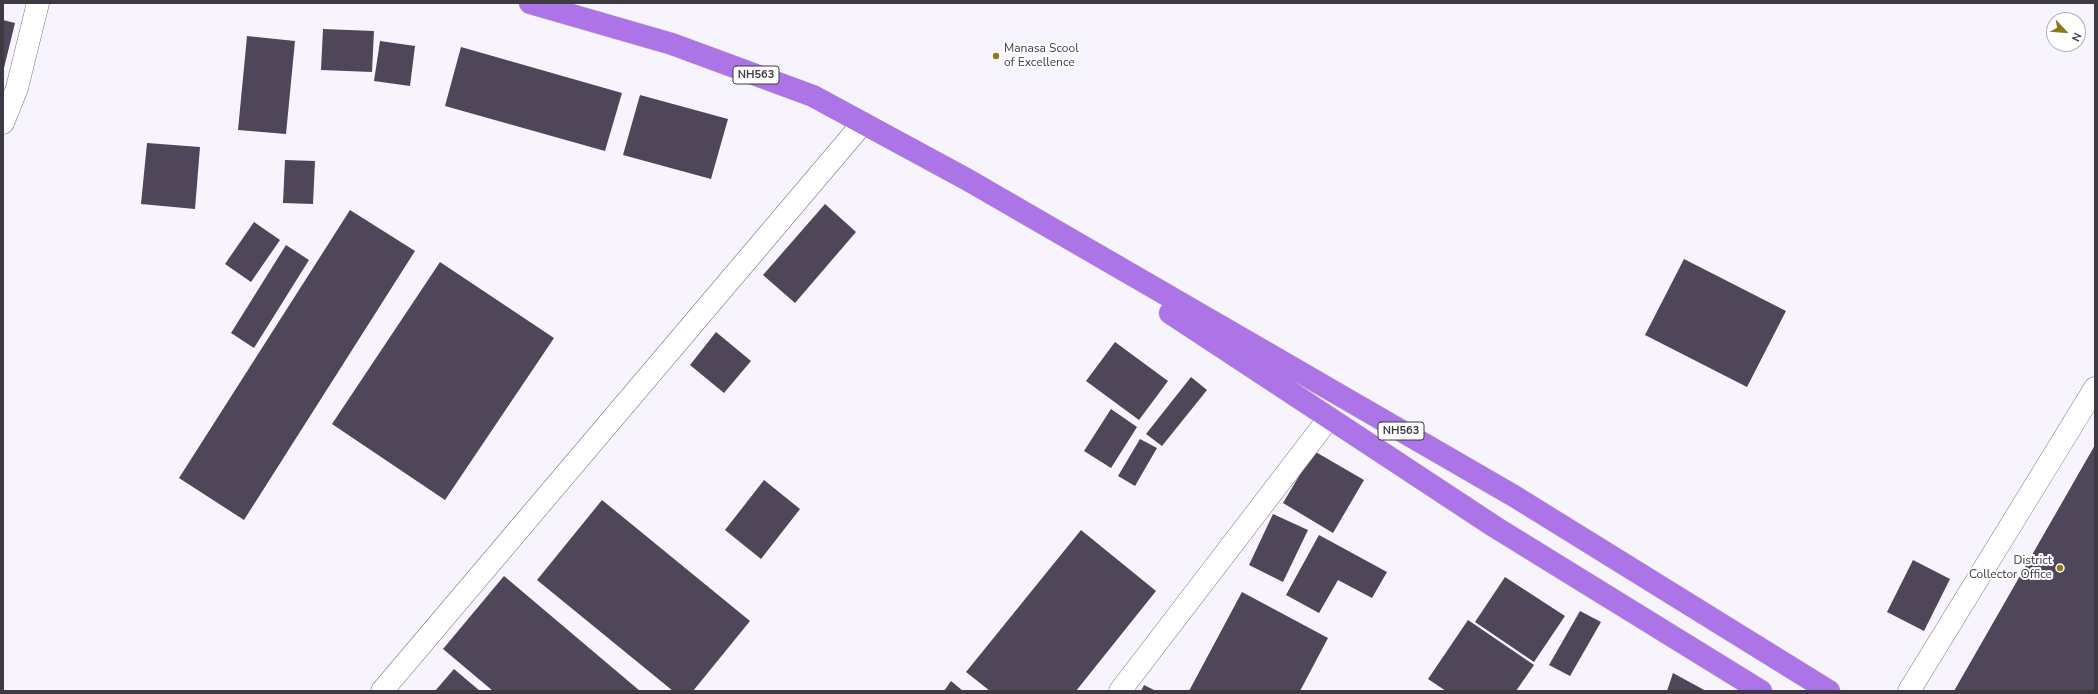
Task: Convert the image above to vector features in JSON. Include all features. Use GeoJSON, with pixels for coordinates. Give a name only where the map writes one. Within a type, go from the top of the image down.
{"type":"FeatureCollection","features":[{"type":"Feature","properties":{"kind":"highway","name":"NH563"},"geometry":{"type":"LineString","coordinates":[[530,3],[672,44],[813,96],[968,180],[1514,496],[1829,691]]}},
{"type":"Feature","properties":{"kind":"highway","name":"NH563"},"geometry":{"type":"LineString","coordinates":[[968,180],[1495,527],[1761,691]]}},
{"type":"Feature","properties":{"kind":"street"},"geometry":{"type":"LineString","coordinates":[[3,123],[17,88],[38,3]]}},
{"type":"Feature","properties":{"kind":"street"},"geometry":{"type":"LineString","coordinates":[[382,691],[863,123]]}},
{"type":"Feature","properties":{"kind":"street"},"geometry":{"type":"LineString","coordinates":[[1910,691],[2095,388]]}},
{"type":"Feature","properties":{"kind":"street"},"geometry":{"type":"LineString","coordinates":[[1120,691],[1330,418]]}},
{"type":"Feature","properties":{"kind":"building"},"geometry":{"type":"Polygon","coordinates":[[[3,20],[15,23],[4,68],[3,68],[3,20]]]}},
{"type":"Feature","properties":{"kind":"building"},"geometry":{"type":"Polygon","coordinates":[[[323,29],[374,31],[372,72],[321,70],[323,29]]]}},
{"type":"Feature","properties":{"kind":"building"},"geometry":{"type":"Polygon","coordinates":[[[247,36],[295,41],[286,134],[238,130],[247,36]]]}},
{"type":"Feature","properties":{"kind":"building"},"geometry":{"type":"Polygon","coordinates":[[[380,41],[415,46],[410,86],[374,81],[380,41]]]}},
{"type":"Feature","properties":{"kind":"building"},"geometry":{"type":"Polygon","coordinates":[[[461,47],[622,93],[605,151],[445,106],[461,47]]]}},
{"type":"Feature","properties":{"kind":"building"},"geometry":{"type":"Polygon","coordinates":[[[640,95],[728,119],[711,179],[623,155],[640,95]]]}},
{"type":"Feature","properties":{"kind":"building"},"geometry":{"type":"Polygon","coordinates":[[[147,143],[200,147],[195,209],[141,204],[147,143]]]}},
{"type":"Feature","properties":{"kind":"building"},"geometry":{"type":"Polygon","coordinates":[[[285,160],[315,161],[313,204],[283,203],[285,160]]]}},
{"type":"Feature","properties":{"kind":"building"},"geometry":{"type":"Polygon","coordinates":[[[825,204],[856,232],[795,303],[763,275],[825,204]]]}},
{"type":"Feature","properties":{"kind":"building"},"geometry":{"type":"Polygon","coordinates":[[[350,210],[415,251],[244,520],[179,478],[350,210]]]}},
{"type":"Feature","properties":{"kind":"building"},"geometry":{"type":"Polygon","coordinates":[[[254,222],[280,240],[251,282],[225,264],[254,222]]]}},
{"type":"Feature","properties":{"kind":"building"},"geometry":{"type":"Polygon","coordinates":[[[286,245],[309,260],[254,348],[231,333],[286,245]]]}},
{"type":"Feature","properties":{"kind":"building"},"geometry":{"type":"Polygon","coordinates":[[[1684,259],[1786,311],[1747,387],[1645,335],[1684,259]]]}},
{"type":"Feature","properties":{"kind":"building"},"geometry":{"type":"Polygon","coordinates":[[[440,262],[554,338],[445,500],[332,424],[440,262]]]}},
{"type":"Feature","properties":{"kind":"building"},"geometry":{"type":"Polygon","coordinates":[[[716,332],[751,361],[724,393],[690,365],[716,332]]]}},
{"type":"Feature","properties":{"kind":"building"},"geometry":{"type":"Polygon","coordinates":[[[1115,342],[1168,381],[1139,420],[1086,381],[1115,342]]]}},
{"type":"Feature","properties":{"kind":"building"},"geometry":{"type":"Polygon","coordinates":[[[1191,377],[1207,390],[1162,446],[1146,434],[1191,377]]]}},
{"type":"Feature","properties":{"kind":"building"},"geometry":{"type":"Polygon","coordinates":[[[1111,409],[1137,427],[1111,468],[1084,451],[1111,409]]]}},
{"type":"Feature","properties":{"kind":"building"},"geometry":{"type":"Polygon","coordinates":[[[1140,439],[1157,448],[1135,486],[1118,476],[1140,439]]]}},
{"type":"Feature","properties":{"kind":"building","name":"District Collector Office"},"geometry":{"type":"Polygon","coordinates":[[[2095,445],[2095,691],[1954,691],[2095,445]]]}},
{"type":"Feature","properties":{"kind":"building"},"geometry":{"type":"Polygon","coordinates":[[[1314,451],[1364,480],[1333,533],[1283,503],[1314,451]]]}},
{"type":"Feature","properties":{"kind":"building"},"geometry":{"type":"Polygon","coordinates":[[[764,480],[800,509],[761,559],[725,530],[764,480]]]}},
{"type":"Feature","properties":{"kind":"building"},"geometry":{"type":"Polygon","coordinates":[[[602,500],[750,621],[693,691],[673,691],[537,580],[602,500]]]}},
{"type":"Feature","properties":{"kind":"building"},"geometry":{"type":"Polygon","coordinates":[[[1273,514],[1308,530],[1283,582],[1249,565],[1273,514]]]}},
{"type":"Feature","properties":{"kind":"building"},"geometry":{"type":"Polygon","coordinates":[[[1081,530],[1156,591],[1076,691],[990,691],[966,672],[1081,530]]]}},
{"type":"Feature","properties":{"kind":"building"},"geometry":{"type":"Polygon","coordinates":[[[1319,535],[1387,572],[1372,598],[1338,580],[1319,613],[1286,595],[1319,535]]]}},
{"type":"Feature","properties":{"kind":"building"},"geometry":{"type":"Polygon","coordinates":[[[1913,560],[1950,579],[1924,631],[1887,612],[1913,560]]]}},
{"type":"Feature","properties":{"kind":"building"},"geometry":{"type":"Polygon","coordinates":[[[504,576],[640,691],[493,691],[443,649],[504,576]]]}},
{"type":"Feature","properties":{"kind":"building"},"geometry":{"type":"Polygon","coordinates":[[[1505,577],[1565,616],[1534,662],[1475,622],[1505,577]]]}},
{"type":"Feature","properties":{"kind":"building"},"geometry":{"type":"Polygon","coordinates":[[[1242,592],[1328,638],[1300,691],[1189,691],[1242,592]]]}},
{"type":"Feature","properties":{"kind":"building"},"geometry":{"type":"Polygon","coordinates":[[[1580,611],[1601,622],[1570,676],[1549,665],[1580,611]]]}},
{"type":"Feature","properties":{"kind":"building"},"geometry":{"type":"Polygon","coordinates":[[[1468,620],[1534,665],[1516,691],[1446,691],[1428,679],[1468,620]]]}},
{"type":"Feature","properties":{"kind":"building"},"geometry":{"type":"Polygon","coordinates":[[[454,669],[480,691],[435,691],[454,669]]]}},
{"type":"Feature","properties":{"kind":"building"},"geometry":{"type":"Polygon","coordinates":[[[1673,673],[1706,691],[1667,691],[1673,673]]]}},
{"type":"Feature","properties":{"kind":"building"},"geometry":{"type":"Polygon","coordinates":[[[951,681],[963,691],[944,691],[951,681]]]}},
{"type":"Feature","properties":{"kind":"building"},"geometry":{"type":"Polygon","coordinates":[[[1144,685],[1156,691],[1141,691],[1144,685]]]}},
{"type":"Feature","properties":{"kind":"place","name":"Manasa Scool of Excellence"},"geometry":{"type":"Point","coordinates":[996,56]}},
{"type":"Feature","properties":{"kind":"place","name":"District Collector Office"},"geometry":{"type":"Point","coordinates":[2060,568]}}]}
